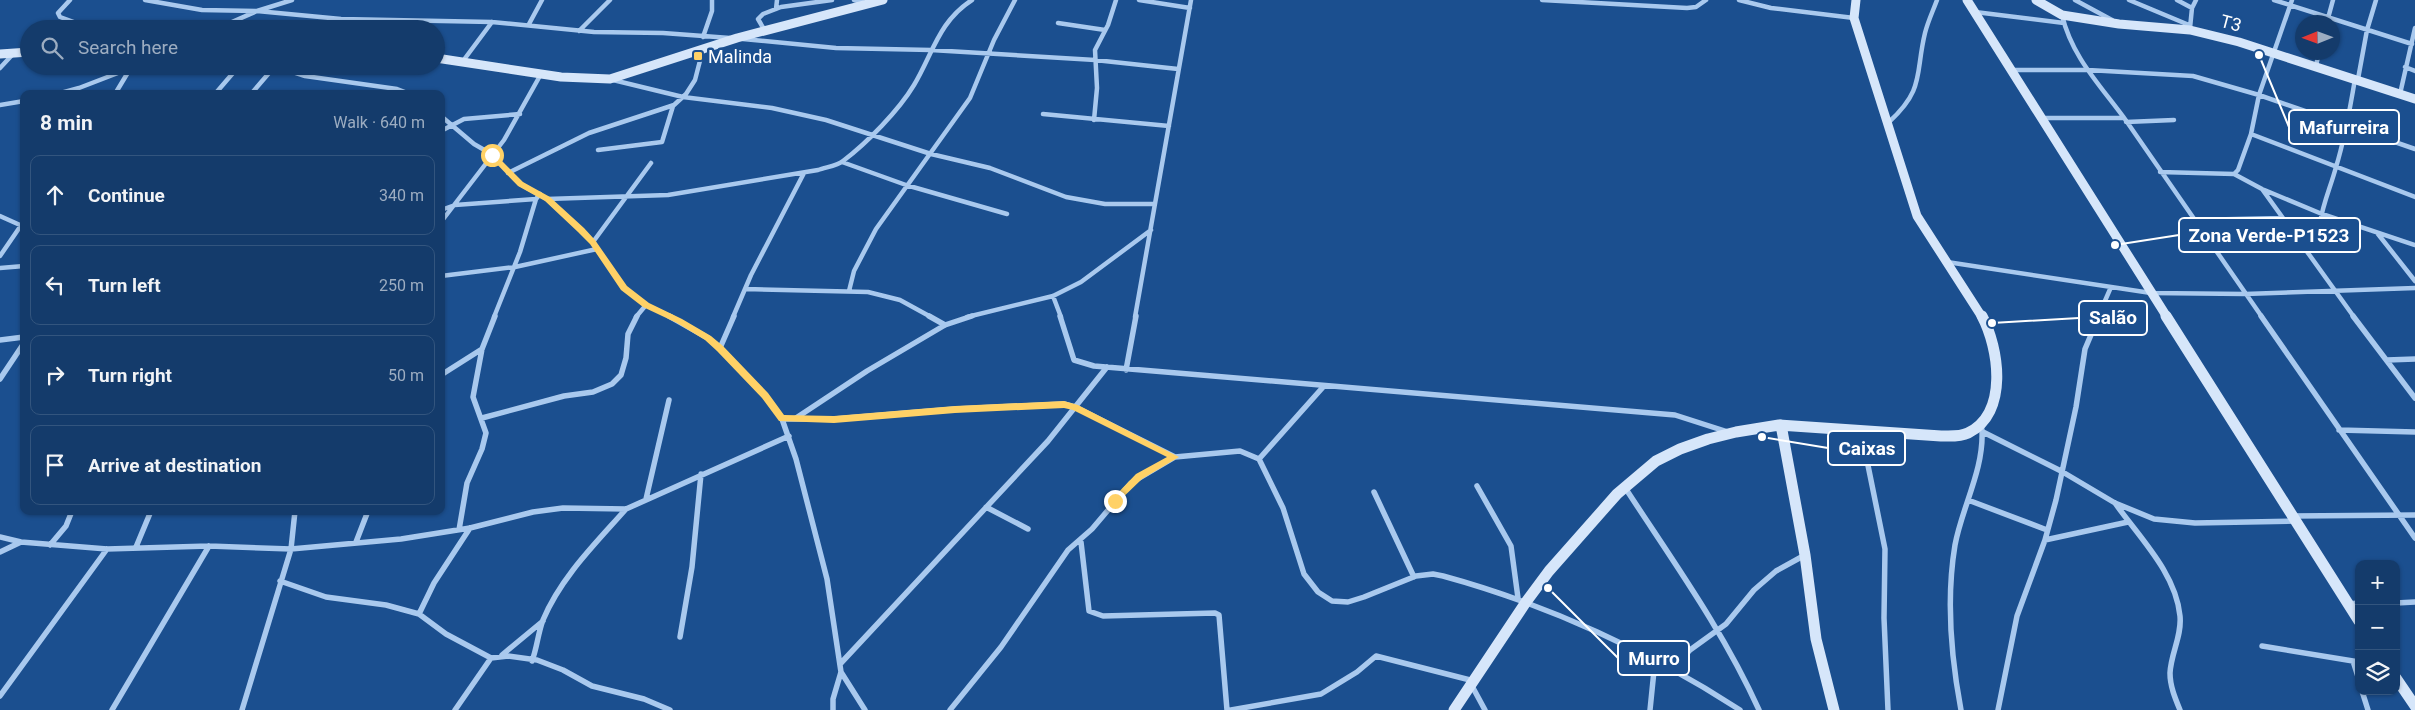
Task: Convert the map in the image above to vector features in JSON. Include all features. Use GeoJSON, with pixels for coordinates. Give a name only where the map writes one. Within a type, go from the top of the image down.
{"type":"FeatureCollection","features":[{"type":"Feature","properties":{"kind":"street"},"geometry":{"type":"LineString","coordinates":[[68,20],[60,17],[58,13],[60,8],[70,0]]}},
{"type":"Feature","properties":{"kind":"street"},"geometry":{"type":"LineString","coordinates":[[145,0],[194,9],[257,11],[351,20]]}},
{"type":"Feature","properties":{"kind":"street"},"geometry":{"type":"LineString","coordinates":[[268,7],[274,0]]}},
{"type":"Feature","properties":{"kind":"street"},"geometry":{"type":"LineString","coordinates":[[236,20],[268,7],[292,0]]}},
{"type":"Feature","properties":{"kind":"street"},"geometry":{"type":"LineString","coordinates":[[529,24],[542,0]]}},
{"type":"Feature","properties":{"kind":"street"},"geometry":{"type":"LineString","coordinates":[[579,31],[610,0]]}},
{"type":"Feature","properties":{"kind":"street"},"geometry":{"type":"LineString","coordinates":[[703,37],[712,11],[712,0]]}},
{"type":"Feature","properties":{"kind":"street"},"geometry":{"type":"LineString","coordinates":[[776,8],[778,0]]}},
{"type":"Feature","properties":{"kind":"street"},"geometry":{"type":"LineString","coordinates":[[765,30],[758,20],[761,14],[776,8],[832,0]]}},
{"type":"Feature","properties":{"kind":"street"},"geometry":{"type":"LineString","coordinates":[[854,0],[868,3]]}},
{"type":"Feature","properties":{"kind":"street"},"geometry":{"type":"LineString","coordinates":[[610,79],[737,38],[883,0]]}},
{"type":"Feature","properties":{"kind":"street"},"geometry":{"type":"LineString","coordinates":[[445,209],[455,205],[538,197],[547,199],[627,198],[668,195],[804,173],[842,162],[894,113],[914,86],[937,37],[951,16],[972,0]]}},
{"type":"Feature","properties":{"kind":"street"},"geometry":{"type":"LineString","coordinates":[[849,291],[854,271],[863,251],[889,208],[931,154],[970,98],[988,54],[1015,0]]}},
{"type":"Feature","properties":{"kind":"street"},"geometry":{"type":"LineString","coordinates":[[1094,120],[1097,88],[1095,50],[1116,0]]}},
{"type":"Feature","properties":{"kind":"street"},"geometry":{"type":"LineString","coordinates":[[1139,0],[1190,8]]}},
{"type":"Feature","properties":{"kind":"street"},"geometry":{"type":"LineString","coordinates":[[1126,370],[1191,0]]}},
{"type":"Feature","properties":{"kind":"street"},"geometry":{"type":"LineString","coordinates":[[1542,0],[1686,8],[1696,7],[1706,0]]}},
{"type":"Feature","properties":{"kind":"street"},"geometry":{"type":"LineString","coordinates":[[1739,0],[1771,8],[1854,18]]}},
{"type":"Feature","properties":{"kind":"street"},"geometry":{"type":"LineString","coordinates":[[1856,0],[1854,18],[1889,122],[1917,216],[1981,314],[1992,340],[1997,362],[1995,392],[1982,429],[1978,462],[1955,546],[1951,617],[1956,689],[1961,710]]}},
{"type":"Feature","properties":{"kind":"street"},"geometry":{"type":"LineString","coordinates":[[1889,122],[1905,110],[1918,87],[1924,35],[1937,0]]}},
{"type":"Feature","properties":{"kind":"street"},"geometry":{"type":"LineString","coordinates":[[1967,0],[2355,615]]}},
{"type":"Feature","properties":{"kind":"street","name":"T3"},"geometry":{"type":"LineString","coordinates":[[2036,0],[2063,19],[2190,28],[2415,98]]}},
{"type":"Feature","properties":{"kind":"street"},"geometry":{"type":"LineString","coordinates":[[2075,0],[2119,24]]}},
{"type":"Feature","properties":{"kind":"street"},"geometry":{"type":"LineString","coordinates":[[2129,0],[2190,28],[2192,8],[2196,0]]}},
{"type":"Feature","properties":{"kind":"street"},"geometry":{"type":"LineString","coordinates":[[2177,0],[2192,8]]}},
{"type":"Feature","properties":{"kind":"street"},"geometry":{"type":"LineString","coordinates":[[2274,0],[2291,2],[2323,15]]}},
{"type":"Feature","properties":{"kind":"street"},"geometry":{"type":"LineString","coordinates":[[2329,15],[2333,0]]}},
{"type":"Feature","properties":{"kind":"street"},"geometry":{"type":"LineString","coordinates":[[2193,220],[2281,218],[2301,224],[2320,223],[2323,203],[2336,168],[2347,126],[2367,30],[2376,0]]}},
{"type":"Feature","properties":{"kind":"street"},"geometry":{"type":"LineString","coordinates":[[2234,174],[2238,170],[2251,134],[2259,95],[2291,2]]}},
{"type":"Feature","properties":{"kind":"street"},"geometry":{"type":"LineString","coordinates":[[1974,12],[2063,19],[2088,70],[2125,120],[2415,538]]}},
{"type":"Feature","properties":{"kind":"street"},"geometry":{"type":"LineString","coordinates":[[445,21],[529,24],[579,31],[663,33],[737,38],[836,48],[931,50],[1095,60],[1178,69]]}},
{"type":"Feature","properties":{"kind":"street"},"geometry":{"type":"LineString","coordinates":[[2340,21],[2412,44]]}},
{"type":"Feature","properties":{"kind":"street"},"geometry":{"type":"LineString","coordinates":[[463,61],[492,22]]}},
{"type":"Feature","properties":{"kind":"street"},"geometry":{"type":"LineString","coordinates":[[1058,23],[1105,30]]}},
{"type":"Feature","properties":{"kind":"street"},"geometry":{"type":"LineString","coordinates":[[2400,94],[2405,67],[2412,52],[2415,30]]}},
{"type":"Feature","properties":{"kind":"street"},"geometry":{"type":"LineString","coordinates":[[598,150],[662,142],[674,106],[694,83],[701,68],[703,49]]}},
{"type":"Feature","properties":{"kind":"street"},"geometry":{"type":"LineString","coordinates":[[0,68],[14,53]]}},
{"type":"Feature","properties":{"kind":"street"},"geometry":{"type":"LineString","coordinates":[[0,54],[20,53]]}},
{"type":"Feature","properties":{"kind":"street"},"geometry":{"type":"LineString","coordinates":[[445,59],[561,77],[610,79],[683,97],[772,108],[826,120],[931,154],[990,168],[1073,198],[1105,204],[1155,204]]}},
{"type":"Feature","properties":{"kind":"street"},"geometry":{"type":"LineString","coordinates":[[2316,66],[2317,60]]}},
{"type":"Feature","properties":{"kind":"street"},"geometry":{"type":"LineString","coordinates":[[2405,67],[2415,71]]}},
{"type":"Feature","properties":{"kind":"street"},"geometry":{"type":"LineString","coordinates":[[2012,70],[2088,70],[2193,76],[2259,95],[2415,149]]}},
{"type":"Feature","properties":{"kind":"street"},"geometry":{"type":"LineString","coordinates":[[445,217],[520,114],[542,74]]}},
{"type":"Feature","properties":{"kind":"street"},"geometry":{"type":"LineString","coordinates":[[68,90],[112,75]]}},
{"type":"Feature","properties":{"kind":"street"},"geometry":{"type":"LineString","coordinates":[[117,90],[126,75]]}},
{"type":"Feature","properties":{"kind":"street"},"geometry":{"type":"LineString","coordinates":[[218,90],[231,75]]}},
{"type":"Feature","properties":{"kind":"street"},"geometry":{"type":"LineString","coordinates":[[254,90],[267,75]]}},
{"type":"Feature","properties":{"kind":"street"},"geometry":{"type":"LineString","coordinates":[[302,75],[400,90]]}},
{"type":"Feature","properties":{"kind":"street"},"geometry":{"type":"LineString","coordinates":[[0,106],[20,102]]}},
{"type":"Feature","properties":{"kind":"street"},"geometry":{"type":"LineString","coordinates":[[508,173],[526,162],[588,133],[674,106]]}},
{"type":"Feature","properties":{"kind":"street"},"geometry":{"type":"LineString","coordinates":[[445,128],[464,120],[520,114]]}},
{"type":"Feature","properties":{"kind":"street"},"geometry":{"type":"LineString","coordinates":[[1043,114],[1168,126]]}},
{"type":"Feature","properties":{"kind":"street"},"geometry":{"type":"LineString","coordinates":[[2043,118],[2174,120]]}},
{"type":"Feature","properties":{"kind":"street"},"geometry":{"type":"LineString","coordinates":[[445,119],[474,144],[492,155],[520,184],[538,197]]}},
{"type":"Feature","properties":{"kind":"street"},"geometry":{"type":"LineString","coordinates":[[2251,134],[2415,197]]}},
{"type":"Feature","properties":{"kind":"street"},"geometry":{"type":"LineString","coordinates":[[842,162],[906,185],[1007,214]]}},
{"type":"Feature","properties":{"kind":"street"},"geometry":{"type":"LineString","coordinates":[[593,242],[651,163]]}},
{"type":"Feature","properties":{"kind":"street"},"geometry":{"type":"LineString","coordinates":[[2160,172],[2234,174],[2262,189],[2322,214],[2415,245]]}},
{"type":"Feature","properties":{"kind":"street"},"geometry":{"type":"LineString","coordinates":[[720,348],[746,289],[804,173]]}},
{"type":"Feature","properties":{"kind":"street"},"geometry":{"type":"LineString","coordinates":[[2262,189],[2333,290],[2415,398]]}},
{"type":"Feature","properties":{"kind":"street"},"geometry":{"type":"LineString","coordinates":[[459,530],[467,483],[482,449],[486,433],[473,397],[482,349],[515,267],[538,197]]}},
{"type":"Feature","properties":{"kind":"street"},"geometry":{"type":"LineString","coordinates":[[547,199],[593,242],[624,288],[646,305],[680,321],[708,338],[765,395],[782,419],[789,436],[827,579],[841,663],[841,672],[833,699],[833,710]]}},
{"type":"Feature","properties":{"kind":"street"},"geometry":{"type":"LineString","coordinates":[[0,216],[20,222]]}},
{"type":"Feature","properties":{"kind":"street"},"geometry":{"type":"LineString","coordinates":[[0,256],[20,226]]}},
{"type":"Feature","properties":{"kind":"street"},"geometry":{"type":"LineString","coordinates":[[796,418],[867,371],[945,325],[967,317],[1054,296],[1081,282],[1151,230]]}},
{"type":"Feature","properties":{"kind":"street"},"geometry":{"type":"LineString","coordinates":[[2378,233],[2415,281]]}},
{"type":"Feature","properties":{"kind":"street"},"geometry":{"type":"LineString","coordinates":[[445,276],[515,267],[597,249]]}},
{"type":"Feature","properties":{"kind":"street"},"geometry":{"type":"LineString","coordinates":[[1947,262],[2151,293],[2245,294],[2415,288]]}},
{"type":"Feature","properties":{"kind":"street"},"geometry":{"type":"LineString","coordinates":[[0,268],[20,266]]}},
{"type":"Feature","properties":{"kind":"street"},"geometry":{"type":"LineString","coordinates":[[1998,710],[2017,616],[2045,540],[2076,407],[2085,349],[2111,287]]}},
{"type":"Feature","properties":{"kind":"street"},"geometry":{"type":"LineString","coordinates":[[746,289],[868,292],[900,300],[945,325]]}},
{"type":"Feature","properties":{"kind":"street"},"geometry":{"type":"LineString","coordinates":[[1054,296],[1070,353],[1074,360],[1094,366],[1675,415],[1729,432]]}},
{"type":"Feature","properties":{"kind":"street"},"geometry":{"type":"LineString","coordinates":[[482,418],[564,396],[593,392],[612,384],[620,375],[626,358],[628,334],[636,317],[646,305]]}},
{"type":"Feature","properties":{"kind":"street"},"geometry":{"type":"LineString","coordinates":[[0,340],[20,338]]}},
{"type":"Feature","properties":{"kind":"street"},"geometry":{"type":"LineString","coordinates":[[0,379],[20,349]]}},
{"type":"Feature","properties":{"kind":"street"},"geometry":{"type":"LineString","coordinates":[[445,372],[482,349]]}},
{"type":"Feature","properties":{"kind":"street"},"geometry":{"type":"LineString","coordinates":[[2388,360],[2415,360]]}},
{"type":"Feature","properties":{"kind":"street"},"geometry":{"type":"LineString","coordinates":[[841,663],[1075,407],[1107,367]]}},
{"type":"Feature","properties":{"kind":"street"},"geometry":{"type":"LineString","coordinates":[[1259,459],[1287,430],[1324,386]]}},
{"type":"Feature","properties":{"kind":"street"},"geometry":{"type":"LineString","coordinates":[[646,499],[669,400]]}},
{"type":"Feature","properties":{"kind":"street"},"geometry":{"type":"LineString","coordinates":[[782,419],[834,419],[1049,404],[1075,407],[1175,457]]}},
{"type":"Feature","properties":{"kind":"street"},"geometry":{"type":"LineString","coordinates":[[1781,425],[1805,555],[1816,639],[1834,710]]}},
{"type":"Feature","properties":{"kind":"street"},"geometry":{"type":"LineString","coordinates":[[1454,710],[1474,684],[1522,601],[1624,486],[1652,463],[1668,454],[1729,432],[1781,425],[1861,431],[1963,435],[1982,429],[2061,470],[2115,503],[2154,519],[2171,523],[2415,514]]}},
{"type":"Feature","properties":{"kind":"street"},"geometry":{"type":"LineString","coordinates":[[2339,430],[2415,432]]}},
{"type":"Feature","properties":{"kind":"street"},"geometry":{"type":"LineString","coordinates":[[1861,431],[1882,526],[1885,549],[1884,618],[1888,710]]}},
{"type":"Feature","properties":{"kind":"street"},"geometry":{"type":"LineString","coordinates":[[532,661],[543,621],[576,566],[626,509],[789,436]]}},
{"type":"Feature","properties":{"kind":"street"},"geometry":{"type":"LineString","coordinates":[[950,710],[1001,647],[1068,550],[1081,542],[1127,487],[1139,477],[1175,457],[1240,452],[1251,454],[1259,459],[1283,508],[1304,574],[1317,592],[1327,600],[1341,602],[1357,601],[1414,577],[1435,574],[1522,601],[1673,669],[1740,710]]}},
{"type":"Feature","properties":{"kind":"street"},"geometry":{"type":"LineString","coordinates":[[680,637],[692,566],[701,474]]}},
{"type":"Feature","properties":{"kind":"street"},"geometry":{"type":"LineString","coordinates":[[1477,486],[1511,546],[1522,601]]}},
{"type":"Feature","properties":{"kind":"street"},"geometry":{"type":"LineString","coordinates":[[1624,486],[1717,630],[1760,710]]}},
{"type":"Feature","properties":{"kind":"street"},"geometry":{"type":"LineString","coordinates":[[1374,492],[1414,577]]}},
{"type":"Feature","properties":{"kind":"street"},"geometry":{"type":"LineString","coordinates":[[1968,500],[2047,530]]}},
{"type":"Feature","properties":{"kind":"street"},"geometry":{"type":"LineString","coordinates":[[2115,503],[2171,586],[2179,604],[2181,619],[2168,671],[2170,685],[2180,710]]}},
{"type":"Feature","properties":{"kind":"street"},"geometry":{"type":"LineString","coordinates":[[986,506],[1028,529]]}},
{"type":"Feature","properties":{"kind":"street"},"geometry":{"type":"LineString","coordinates":[[0,537],[21,542],[107,549],[208,546],[291,549],[459,530],[543,510],[563,508],[626,509]]}},
{"type":"Feature","properties":{"kind":"street"},"geometry":{"type":"LineString","coordinates":[[50,545],[66,526],[70,515]]}},
{"type":"Feature","properties":{"kind":"street"},"geometry":{"type":"LineString","coordinates":[[136,547],[149,515]]}},
{"type":"Feature","properties":{"kind":"street"},"geometry":{"type":"LineString","coordinates":[[242,710],[291,549],[295,515]]}},
{"type":"Feature","properties":{"kind":"street"},"geometry":{"type":"LineString","coordinates":[[356,542],[366,515]]}},
{"type":"Feature","properties":{"kind":"street"},"geometry":{"type":"LineString","coordinates":[[2045,540],[2128,522]]}},
{"type":"Feature","properties":{"kind":"street"},"geometry":{"type":"LineString","coordinates":[[419,614],[434,583],[470,528]]}},
{"type":"Feature","properties":{"kind":"street"},"geometry":{"type":"LineString","coordinates":[[0,552],[21,542]]}},
{"type":"Feature","properties":{"kind":"street"},"geometry":{"type":"LineString","coordinates":[[1081,542],[1085,556],[1089,611],[1094,615],[1215,613],[1219,616],[1227,710]]}},
{"type":"Feature","properties":{"kind":"street"},"geometry":{"type":"LineString","coordinates":[[112,710],[208,546]]}},
{"type":"Feature","properties":{"kind":"street"},"geometry":{"type":"LineString","coordinates":[[0,696],[107,549]]}},
{"type":"Feature","properties":{"kind":"street"},"geometry":{"type":"LineString","coordinates":[[1673,669],[1690,650],[1726,624],[1754,590],[1776,571],[1805,555]]}},
{"type":"Feature","properties":{"kind":"street"},"geometry":{"type":"LineString","coordinates":[[280,581],[326,597],[380,604],[419,614],[446,634],[491,658],[502,656],[552,665],[596,688],[637,695],[670,710]]}},
{"type":"Feature","properties":{"kind":"street"},"geometry":{"type":"LineString","coordinates":[[2400,603],[2415,602]]}},
{"type":"Feature","properties":{"kind":"street"},"geometry":{"type":"LineString","coordinates":[[2348,604],[2355,604]]}},
{"type":"Feature","properties":{"kind":"street"},"geometry":{"type":"LineString","coordinates":[[502,656],[543,621]]}},
{"type":"Feature","properties":{"kind":"street"},"geometry":{"type":"LineString","coordinates":[[2262,646],[2355,662]]}},
{"type":"Feature","properties":{"kind":"street"},"geometry":{"type":"LineString","coordinates":[[1231,710],[1321,694],[1357,672],[1376,656],[1385,656],[1474,684],[1485,710]]}},
{"type":"Feature","properties":{"kind":"street"},"geometry":{"type":"LineString","coordinates":[[455,710],[491,658]]}},
{"type":"Feature","properties":{"kind":"street"},"geometry":{"type":"LineString","coordinates":[[1650,710],[1655,661]]}},
{"type":"Feature","properties":{"kind":"street"},"geometry":{"type":"LineString","coordinates":[[841,672],[865,710]]}},
{"type":"Feature","properties":{"kind":"street"},"geometry":{"type":"LineString","coordinates":[[2400,683],[2415,704]]}},
{"type":"Feature","properties":{"kind":"street"},"geometry":{"type":"LineString","coordinates":[[2363,695],[2368,710]]}},
{"type":"Feature","properties":{"kind":"place","name":"Mafurreira"},"geometry":{"type":"Point","coordinates":[2259,55]}},
{"type":"Feature","properties":{"kind":"place","name":"Malinda"},"geometry":{"type":"Point","coordinates":[698,56]}},
{"type":"Feature","properties":{"kind":"place","name":"Zona Verde-P1523"},"geometry":{"type":"Point","coordinates":[2115,245]}},
{"type":"Feature","properties":{"kind":"place","name":"Salão"},"geometry":{"type":"Point","coordinates":[1992,323]}},
{"type":"Feature","properties":{"kind":"place","name":"Caixas"},"geometry":{"type":"Point","coordinates":[1762,437]}},
{"type":"Feature","properties":{"kind":"place","name":"Murro"},"geometry":{"type":"Point","coordinates":[1548,588]}},
{"type":"Feature","properties":{"kind":"route"},"geometry":{"type":"LineString","coordinates":[[492,155],[520,184],[547,199],[593,242],[624,288],[646,305],[680,321],[708,338],[720,348],[765,395],[782,419],[834,419],[955,409],[1064,404],[1075,407],[1175,457],[1139,477],[1115,501]]}}]}
